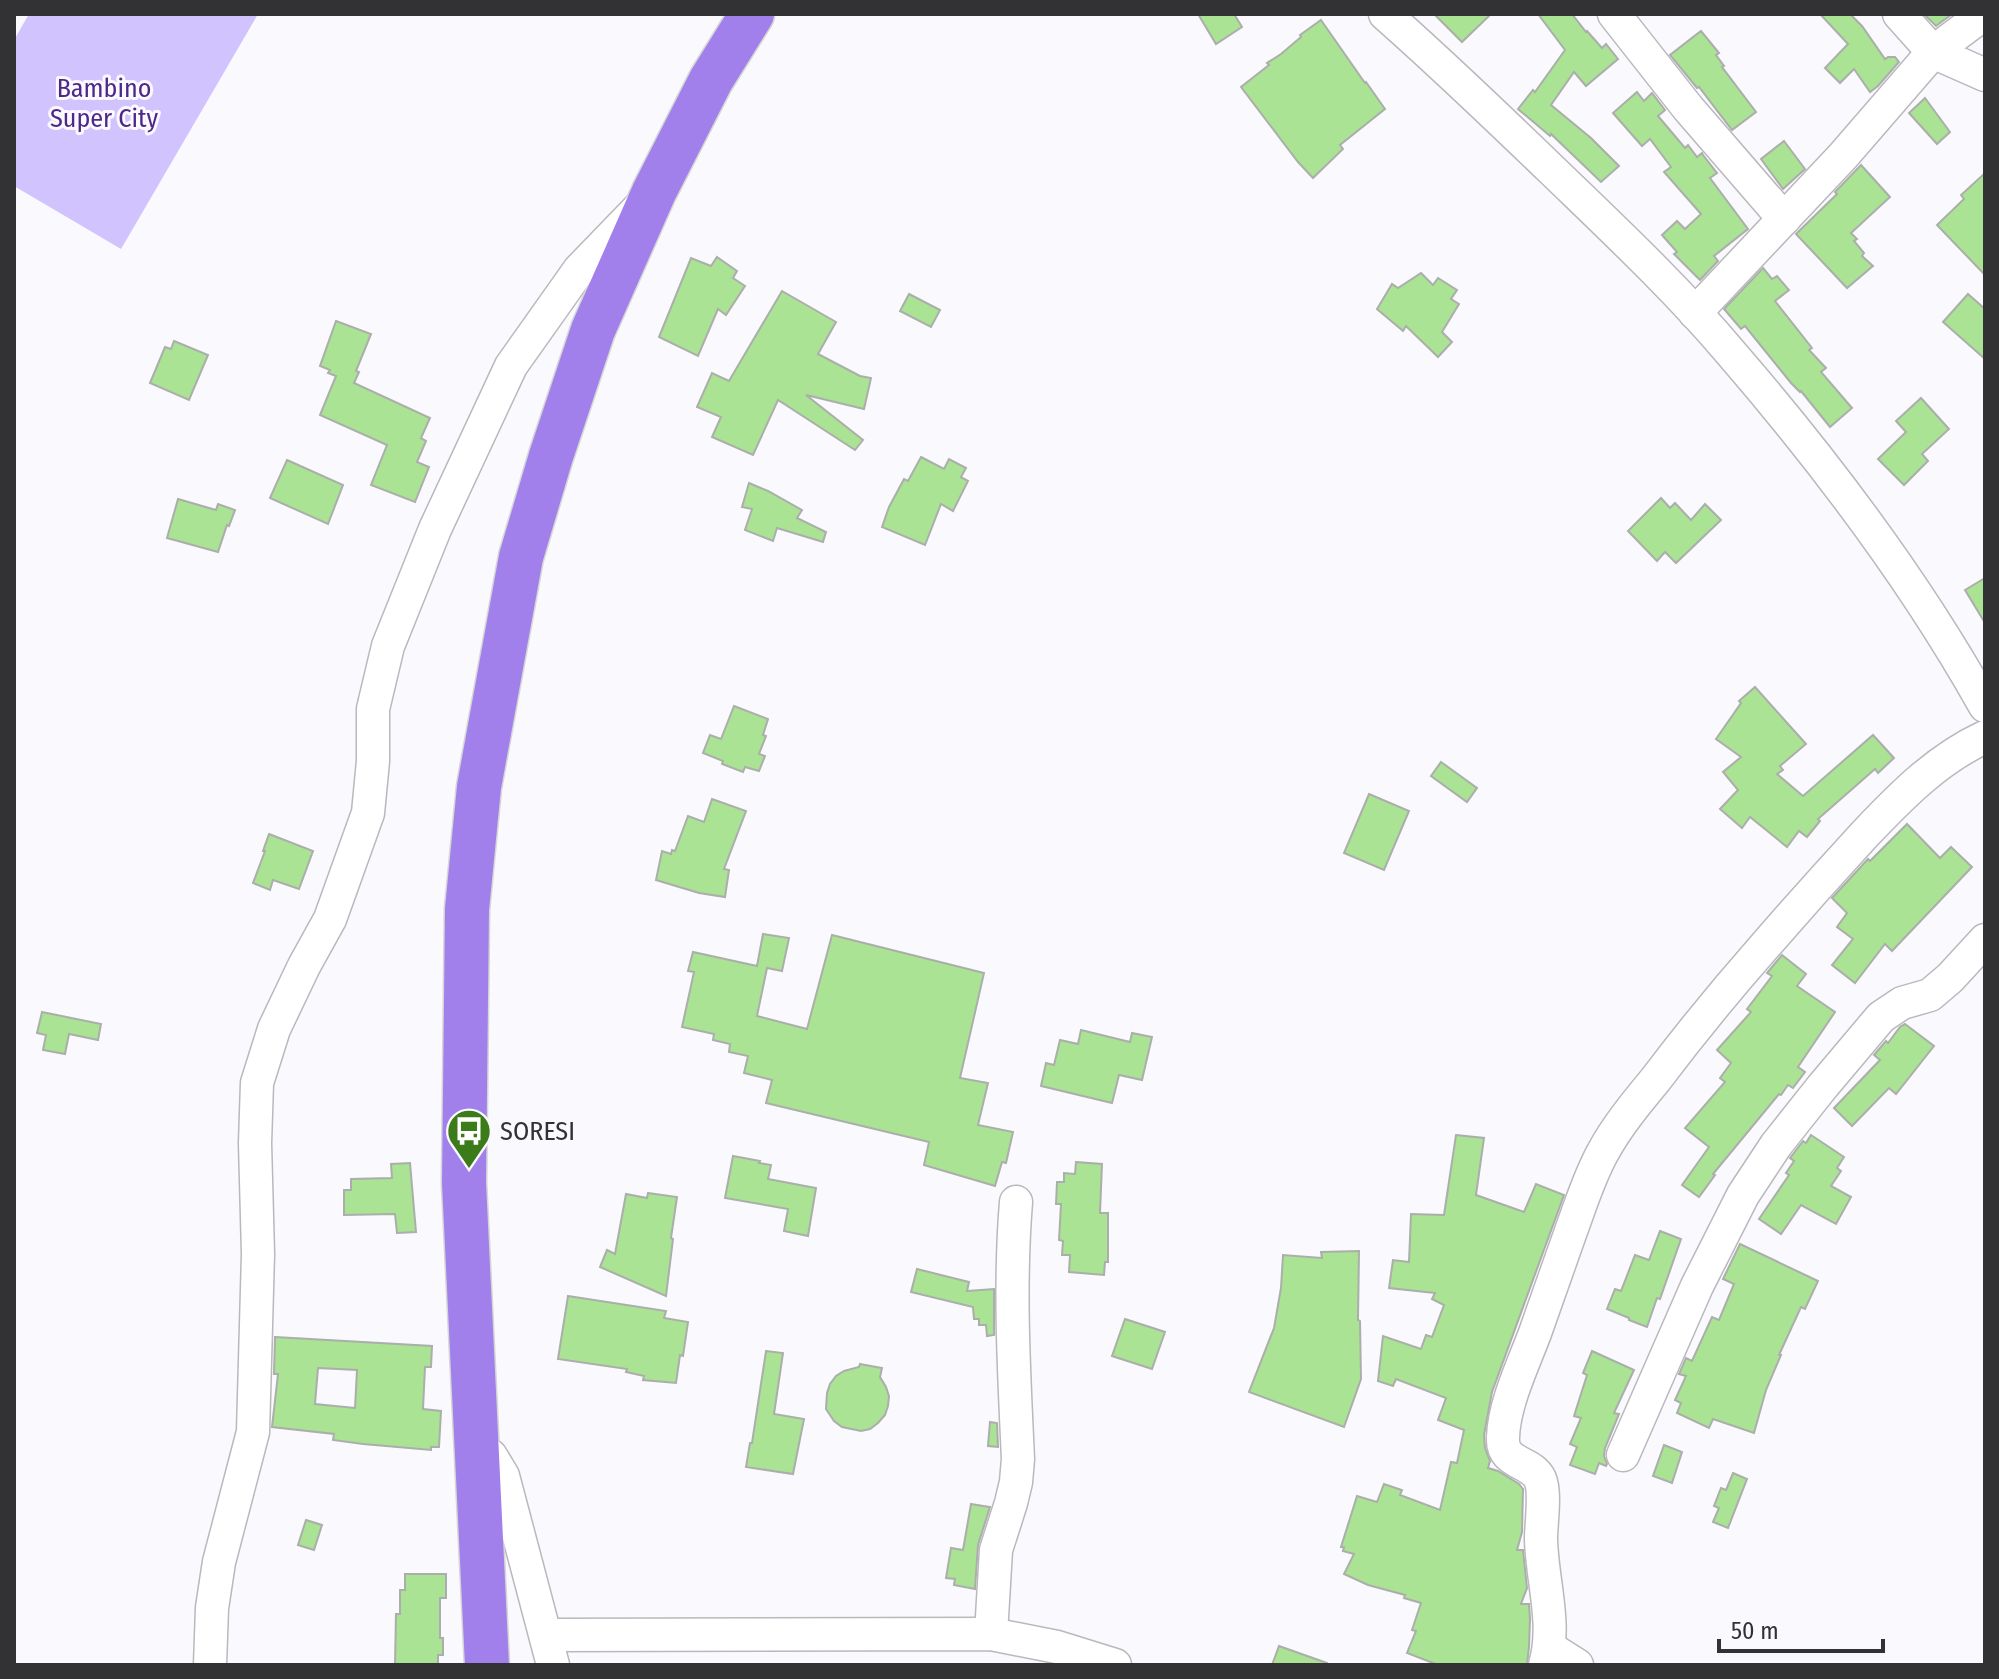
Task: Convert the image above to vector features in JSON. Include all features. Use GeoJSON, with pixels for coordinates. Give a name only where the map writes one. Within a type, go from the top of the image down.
{"type":"FeatureCollection","features":[{"type":"Feature","properties":{"kind":"highway"},"geometry":{"type":"LineString","coordinates":[[487,1665],[464,1183],[467,909],[479,787],[521,557],[593,330],[654,192],[711,80],[752,14]]}},
{"type":"Feature","properties":{"kind":"street"},"geometry":{"type":"LineString","coordinates":[[1385,14],[1476,95],[1637,252],[1731,352],[1867,521],[1954,650],[1985,706]]}},
{"type":"Feature","properties":{"kind":"street"},"geometry":{"type":"LineString","coordinates":[[1614,14],[1688,108],[1784,219]]}},
{"type":"Feature","properties":{"kind":"street"},"geometry":{"type":"LineString","coordinates":[[1899,14],[1933,52],[1985,75]]}},
{"type":"Feature","properties":{"kind":"street"},"geometry":{"type":"LineString","coordinates":[[1695,313],[1843,156],[1933,52],[1984,14]]}},
{"type":"Feature","properties":{"kind":"street"},"geometry":{"type":"LineString","coordinates":[[210,1665],[212,1608],[219,1562],[253,1432],[258,1254],[257,1083],[274,1029],[330,919],[368,813],[373,761],[373,709],[388,646],[435,529],[511,366],[579,270],[654,192]]}},
{"type":"Feature","properties":{"kind":"street"},"geometry":{"type":"LineString","coordinates":[[1557,1659],[1541,1543],[1542,1483],[1537,1474],[1510,1457],[1503,1448],[1503,1433],[1509,1404],[1588,1185],[1603,1152],[1679,1048],[1820,882],[1926,774],[1959,750],[1985,737]]}},
{"type":"Feature","properties":{"kind":"street"},"geometry":{"type":"LineString","coordinates":[[1623,1455],[1697,1286],[1743,1195],[1776,1145],[1881,1017],[1902,1003],[1930,995],[1985,940]]}},
{"type":"Feature","properties":{"kind":"street"},"geometry":{"type":"LineString","coordinates":[[991,1634],[996,1550],[1011,1503],[1018,1459],[1012,1294],[1016,1202]]}},
{"type":"Feature","properties":{"kind":"street"},"geometry":{"type":"LineString","coordinates":[[476,1443],[491,1456],[503,1476],[550,1650],[991,1634],[1057,1647],[1115,1665]]}},
{"type":"Feature","properties":{"kind":"green space","name":"Bambino Super City"},"geometry":{"type":"Polygon","coordinates":[[[29,14],[258,14],[121,249],[14,186],[14,40],[29,14]]]}},
{"type":"Feature","properties":{"kind":"building"},"geometry":{"type":"Polygon","coordinates":[[[1198,14],[1234,14],[1242,27],[1216,44],[1198,14]]]}},
{"type":"Feature","properties":{"kind":"building"},"geometry":{"type":"Polygon","coordinates":[[[1434,14],[1491,14],[1462,42],[1434,14]]]}},
{"type":"Feature","properties":{"kind":"building"},"geometry":{"type":"Polygon","coordinates":[[[1538,14],[1572,14],[1602,48],[1606,44],[1618,59],[1586,86],[1574,72],[1551,105],[1619,166],[1601,182],[1551,134],[1518,109],[1533,90],[1535,92],[1565,50],[1538,14]]]}},
{"type":"Feature","properties":{"kind":"building"},"geometry":{"type":"Polygon","coordinates":[[[1820,14],[1850,14],[1885,59],[1895,57],[1899,62],[1870,92],[1854,69],[1840,83],[1825,68],[1848,44],[1820,14]]]}},
{"type":"Feature","properties":{"kind":"building"},"geometry":{"type":"Polygon","coordinates":[[[1924,14],[1952,14],[1936,26],[1924,14]]]}},
{"type":"Feature","properties":{"kind":"building"},"geometry":{"type":"Polygon","coordinates":[[[1321,20],[1385,109],[1340,145],[1343,149],[1313,178],[1241,87],[1321,20]]]}},
{"type":"Feature","properties":{"kind":"building"},"geometry":{"type":"Polygon","coordinates":[[[1701,31],[1719,53],[1716,55],[1722,67],[1756,112],[1732,130],[1670,55],[1701,31]]]}},
{"type":"Feature","properties":{"kind":"building"},"geometry":{"type":"Polygon","coordinates":[[[1637,92],[1644,101],[1652,93],[1665,110],[1658,116],[1685,148],[1688,145],[1697,157],[1702,153],[1717,173],[1710,178],[1748,229],[1714,256],[1718,261],[1700,280],[1674,254],[1677,252],[1662,235],[1677,221],[1685,229],[1701,214],[1664,172],[1671,167],[1650,139],[1642,146],[1613,113],[1637,92]]]}},
{"type":"Feature","properties":{"kind":"building"},"geometry":{"type":"Polygon","coordinates":[[[1925,98],[1950,132],[1937,144],[1909,113],[1925,98]]]}},
{"type":"Feature","properties":{"kind":"building"},"geometry":{"type":"Polygon","coordinates":[[[1784,141],[1805,169],[1783,189],[1761,159],[1784,141]]]}},
{"type":"Feature","properties":{"kind":"building"},"geometry":{"type":"Polygon","coordinates":[[[1861,165],[1890,197],[1851,233],[1864,253],[1862,256],[1873,266],[1847,288],[1796,234],[1837,194],[1835,192],[1861,165]]]}},
{"type":"Feature","properties":{"kind":"building"},"geometry":{"type":"Polygon","coordinates":[[[1985,173],[1985,275],[1937,225],[1964,199],[1961,195],[1985,173]]]}},
{"type":"Feature","properties":{"kind":"building"},"geometry":{"type":"Polygon","coordinates":[[[717,257],[737,271],[733,278],[745,286],[726,315],[718,309],[698,356],[659,337],[691,258],[711,266],[717,257]]]}},
{"type":"Feature","properties":{"kind":"building"},"geometry":{"type":"Polygon","coordinates":[[[1763,268],[1772,279],[1777,276],[1789,290],[1775,301],[1812,348],[1809,350],[1826,368],[1821,372],[1852,408],[1830,427],[1745,326],[1741,329],[1724,309],[1763,268]]]}},
{"type":"Feature","properties":{"kind":"building"},"geometry":{"type":"Polygon","coordinates":[[[1421,273],[1433,285],[1438,278],[1457,290],[1451,299],[1459,304],[1442,332],[1452,342],[1438,357],[1406,326],[1403,331],[1377,309],[1392,284],[1398,288],[1421,273]]]}},
{"type":"Feature","properties":{"kind":"building"},"geometry":{"type":"Polygon","coordinates":[[[782,291],[836,322],[818,354],[860,376],[871,378],[864,409],[806,395],[863,440],[855,450],[778,400],[753,455],[712,437],[721,417],[697,407],[712,373],[729,381],[782,291]]]}},
{"type":"Feature","properties":{"kind":"building"},"geometry":{"type":"Polygon","coordinates":[[[909,294],[940,310],[931,327],[900,311],[909,294]]]}},
{"type":"Feature","properties":{"kind":"building"},"geometry":{"type":"Polygon","coordinates":[[[1968,294],[1985,309],[1985,359],[1943,322],[1968,294]]]}},
{"type":"Feature","properties":{"kind":"building"},"geometry":{"type":"Polygon","coordinates":[[[336,321],[371,334],[354,383],[430,418],[421,438],[426,441],[417,462],[429,467],[415,502],[371,485],[387,445],[320,415],[336,376],[320,366],[336,321]]]}},
{"type":"Feature","properties":{"kind":"building"},"geometry":{"type":"Polygon","coordinates":[[[174,341],[208,355],[189,400],[150,383],[165,347],[171,349],[174,341]]]}},
{"type":"Feature","properties":{"kind":"building"},"geometry":{"type":"Polygon","coordinates":[[[1921,398],[1949,429],[1922,454],[1928,461],[1904,485],[1878,459],[1906,432],[1896,421],[1921,398]]]}},
{"type":"Feature","properties":{"kind":"building"},"geometry":{"type":"Polygon","coordinates":[[[921,457],[944,469],[949,459],[966,468],[961,477],[968,481],[953,511],[941,504],[925,545],[882,527],[904,479],[908,481],[921,457]]]}},
{"type":"Feature","properties":{"kind":"building"},"geometry":{"type":"Polygon","coordinates":[[[287,460],[343,485],[328,524],[270,498],[287,460]]]}},
{"type":"Feature","properties":{"kind":"building"},"geometry":{"type":"Polygon","coordinates":[[[749,483],[802,510],[797,518],[826,532],[823,542],[777,528],[773,541],[745,530],[752,509],[742,507],[749,483]]]}},
{"type":"Feature","properties":{"kind":"building"},"geometry":{"type":"Polygon","coordinates":[[[1661,498],[1670,508],[1675,503],[1691,520],[1705,504],[1721,520],[1676,563],[1665,552],[1657,561],[1628,531],[1661,498]]]}},
{"type":"Feature","properties":{"kind":"building"},"geometry":{"type":"Polygon","coordinates":[[[178,499],[216,510],[218,504],[235,510],[218,552],[167,538],[178,499]]]}},
{"type":"Feature","properties":{"kind":"building"},"geometry":{"type":"Polygon","coordinates":[[[1985,578],[1985,623],[1965,590],[1985,578]]]}},
{"type":"Feature","properties":{"kind":"building"},"geometry":{"type":"Polygon","coordinates":[[[1755,687],[1806,744],[1780,766],[1783,770],[1777,774],[1803,796],[1873,735],[1894,758],[1878,773],[1875,769],[1818,819],[1820,821],[1807,837],[1799,831],[1787,847],[1750,817],[1742,828],[1720,809],[1738,790],[1723,772],[1741,757],[1716,739],[1741,703],[1739,701],[1755,687]]]}},
{"type":"Feature","properties":{"kind":"building"},"geometry":{"type":"Polygon","coordinates":[[[734,706],[768,719],[759,754],[765,756],[759,771],[745,767],[743,772],[703,753],[710,735],[721,739],[734,706]]]}},
{"type":"Feature","properties":{"kind":"building"},"geometry":{"type":"Polygon","coordinates":[[[1441,762],[1477,788],[1467,802],[1431,776],[1441,762]]]}},
{"type":"Feature","properties":{"kind":"building"},"geometry":{"type":"Polygon","coordinates":[[[1369,794],[1409,811],[1384,870],[1344,853],[1369,794]]]}},
{"type":"Feature","properties":{"kind":"building"},"geometry":{"type":"Polygon","coordinates":[[[712,799],[746,811],[724,869],[729,870],[725,897],[656,880],[662,851],[671,854],[672,850],[675,851],[688,816],[704,822],[712,799]]]}},
{"type":"Feature","properties":{"kind":"building"},"geometry":{"type":"Polygon","coordinates":[[[1907,824],[1940,858],[1951,847],[1972,867],[1892,951],[1885,944],[1855,983],[1832,965],[1853,939],[1837,927],[1847,913],[1832,898],[1868,859],[1870,861],[1907,824]]]}},
{"type":"Feature","properties":{"kind":"building"},"geometry":{"type":"Polygon","coordinates":[[[269,834],[313,851],[299,889],[273,880],[270,890],[253,883],[269,834]]]}},
{"type":"Feature","properties":{"kind":"building"},"geometry":{"type":"Polygon","coordinates":[[[763,934],[789,938],[782,971],[767,968],[757,1016],[807,1029],[832,935],[984,973],[960,1078],[988,1083],[978,1125],[1013,1132],[1006,1163],[1002,1162],[995,1186],[924,1165],[929,1142],[766,1103],[772,1080],[744,1073],[748,1056],[729,1052],[730,1044],[713,1040],[714,1034],[682,1027],[694,972],[688,971],[693,952],[757,966],[763,934]]]}},
{"type":"Feature","properties":{"kind":"building"},"geometry":{"type":"Polygon","coordinates":[[[1782,955],[1806,974],[1797,986],[1835,1012],[1798,1067],[1805,1072],[1793,1088],[1788,1085],[1779,1094],[1713,1174],[1699,1197],[1682,1185],[1709,1147],[1685,1128],[1725,1082],[1720,1078],[1731,1063],[1717,1050],[1751,1012],[1747,1009],[1772,976],[1767,973],[1782,955]]]}},
{"type":"Feature","properties":{"kind":"building"},"geometry":{"type":"Polygon","coordinates":[[[42,1012],[101,1024],[98,1040],[69,1034],[65,1054],[43,1050],[46,1035],[37,1033],[42,1012]]]}},
{"type":"Feature","properties":{"kind":"building"},"geometry":{"type":"Polygon","coordinates":[[[1905,1024],[1934,1046],[1896,1094],[1889,1088],[1852,1126],[1834,1108],[1880,1060],[1874,1055],[1905,1024]]]}},
{"type":"Feature","properties":{"kind":"building"},"geometry":{"type":"Polygon","coordinates":[[[1081,1030],[1130,1042],[1132,1033],[1152,1037],[1142,1080],[1119,1075],[1112,1103],[1041,1086],[1046,1063],[1054,1065],[1060,1040],[1078,1044],[1081,1030]]]}},
{"type":"Feature","properties":{"kind":"building"},"geometry":{"type":"Polygon","coordinates":[[[1456,1135],[1484,1138],[1476,1195],[1524,1212],[1536,1184],[1564,1195],[1492,1392],[1484,1435],[1490,1461],[1488,1468],[1498,1471],[1523,1489],[1522,1532],[1517,1550],[1523,1550],[1527,1588],[1521,1604],[1529,1604],[1527,1665],[1438,1665],[1407,1653],[1416,1631],[1412,1630],[1421,1603],[1344,1574],[1354,1554],[1343,1551],[1344,1547],[1341,1547],[1357,1496],[1377,1502],[1384,1484],[1402,1490],[1400,1495],[1440,1510],[1451,1462],[1457,1463],[1464,1430],[1438,1420],[1446,1398],[1396,1379],[1393,1386],[1378,1381],[1383,1336],[1421,1349],[1426,1335],[1432,1337],[1444,1305],[1432,1299],[1435,1293],[1389,1288],[1393,1260],[1409,1262],[1411,1214],[1444,1215],[1456,1135]]]}},
{"type":"Feature","properties":{"kind":"building"},"geometry":{"type":"Polygon","coordinates":[[[1811,1135],[1844,1157],[1837,1168],[1841,1171],[1831,1186],[1851,1197],[1836,1224],[1801,1205],[1781,1234],[1759,1219],[1789,1175],[1786,1173],[1794,1161],[1790,1158],[1811,1135]]]}},
{"type":"Feature","properties":{"kind":"building"},"geometry":{"type":"Polygon","coordinates":[[[733,1156],[771,1165],[768,1179],[816,1188],[808,1236],[784,1231],[788,1209],[725,1198],[733,1156]]]}},
{"type":"Feature","properties":{"kind":"building"},"geometry":{"type":"Polygon","coordinates":[[[1076,1162],[1102,1164],[1100,1213],[1108,1213],[1108,1262],[1105,1262],[1104,1275],[1069,1272],[1070,1255],[1062,1255],[1063,1241],[1059,1240],[1061,1204],[1056,1204],[1057,1182],[1064,1182],[1064,1173],[1075,1174],[1076,1162]]]}},
{"type":"Feature","properties":{"kind":"building"},"geometry":{"type":"Polygon","coordinates":[[[410,1163],[416,1232],[397,1233],[395,1214],[344,1215],[344,1190],[351,1190],[351,1179],[392,1178],[391,1164],[410,1163]]]}},
{"type":"Feature","properties":{"kind":"building"},"geometry":{"type":"Polygon","coordinates":[[[648,1193],[677,1197],[666,1296],[600,1267],[607,1250],[615,1254],[626,1194],[647,1198],[648,1193]]]}},
{"type":"Feature","properties":{"kind":"building"},"geometry":{"type":"Polygon","coordinates":[[[1660,1231],[1681,1239],[1647,1327],[1607,1309],[1615,1289],[1621,1291],[1635,1255],[1649,1260],[1660,1231]]]}},
{"type":"Feature","properties":{"kind":"building"},"geometry":{"type":"Polygon","coordinates":[[[1740,1244],[1818,1281],[1805,1309],[1801,1307],[1779,1355],[1754,1433],[1713,1419],[1709,1428],[1677,1413],[1681,1403],[1675,1400],[1686,1376],[1679,1374],[1686,1358],[1692,1361],[1712,1317],[1719,1320],[1734,1284],[1723,1279],[1740,1244]]]}},
{"type":"Feature","properties":{"kind":"building"},"geometry":{"type":"Polygon","coordinates":[[[1359,1251],[1361,1379],[1344,1427],[1249,1392],[1274,1328],[1283,1255],[1322,1258],[1321,1252],[1359,1251]]]}},
{"type":"Feature","properties":{"kind":"building"},"geometry":{"type":"Polygon","coordinates":[[[917,1269],[969,1282],[967,1291],[994,1289],[994,1335],[987,1336],[986,1325],[979,1325],[979,1319],[974,1319],[973,1307],[911,1292],[917,1269]]]}},
{"type":"Feature","properties":{"kind":"building"},"geometry":{"type":"Polygon","coordinates":[[[568,1296],[666,1311],[664,1318],[688,1322],[676,1383],[643,1380],[644,1376],[626,1372],[627,1369],[558,1359],[568,1296]]]}},
{"type":"Feature","properties":{"kind":"building"},"geometry":{"type":"Polygon","coordinates":[[[1125,1319],[1165,1332],[1152,1369],[1112,1356],[1125,1319]]]}},
{"type":"Feature","properties":{"kind":"building"},"geometry":{"type":"Polygon","coordinates":[[[275,1337],[432,1346],[431,1367],[425,1367],[423,1409],[441,1411],[439,1447],[431,1447],[431,1450],[363,1444],[333,1440],[334,1434],[272,1427],[278,1374],[274,1374],[275,1337]],[[318,1368],[315,1404],[355,1408],[357,1370],[318,1368]]]}},
{"type":"Feature","properties":{"kind":"building"},"geometry":{"type":"Polygon","coordinates":[[[766,1351],[783,1353],[774,1414],[804,1419],[793,1474],[746,1467],[766,1351]]]}},
{"type":"Feature","properties":{"kind":"building"},"geometry":{"type":"Polygon","coordinates":[[[1592,1351],[1634,1370],[1614,1413],[1619,1414],[1605,1448],[1607,1464],[1599,1463],[1595,1474],[1570,1465],[1577,1447],[1570,1444],[1581,1418],[1574,1416],[1587,1375],[1583,1373],[1592,1351]]]}},
{"type":"Feature","properties":{"kind":"building"},"geometry":{"type":"Polygon","coordinates":[[[860,1364],[882,1368],[880,1377],[889,1396],[885,1415],[870,1429],[861,1431],[842,1427],[826,1409],[827,1393],[836,1376],[860,1364]]]}},
{"type":"Feature","properties":{"kind":"building"},"geometry":{"type":"Polygon","coordinates":[[[990,1422],[997,1423],[998,1447],[988,1446],[990,1422]]]}},
{"type":"Feature","properties":{"kind":"building"},"geometry":{"type":"Polygon","coordinates":[[[1664,1445],[1682,1452],[1672,1483],[1653,1476],[1664,1445]]]}},
{"type":"Feature","properties":{"kind":"building"},"geometry":{"type":"Polygon","coordinates":[[[1733,1473],[1747,1479],[1728,1528],[1713,1522],[1719,1508],[1714,1506],[1721,1488],[1726,1490],[1733,1473]]]}},
{"type":"Feature","properties":{"kind":"building"},"geometry":{"type":"Polygon","coordinates":[[[971,1504],[990,1507],[978,1545],[975,1589],[954,1585],[955,1579],[946,1578],[951,1548],[963,1550],[971,1504]]]}},
{"type":"Feature","properties":{"kind":"building"},"geometry":{"type":"Polygon","coordinates":[[[306,1520],[322,1525],[314,1550],[298,1545],[306,1520]]]}},
{"type":"Feature","properties":{"kind":"building"},"geometry":{"type":"Polygon","coordinates":[[[405,1574],[446,1574],[446,1598],[440,1598],[443,1655],[438,1655],[438,1665],[395,1665],[396,1614],[400,1614],[400,1590],[405,1590],[405,1574]]]}},
{"type":"Feature","properties":{"kind":"building"},"geometry":{"type":"Polygon","coordinates":[[[1279,1646],[1327,1663],[1327,1665],[1272,1665],[1279,1646]]]}},
{"type":"Feature","properties":{"kind":"place","name":"SORESI"},"geometry":{"type":"Point","coordinates":[469,1170]}}]}
